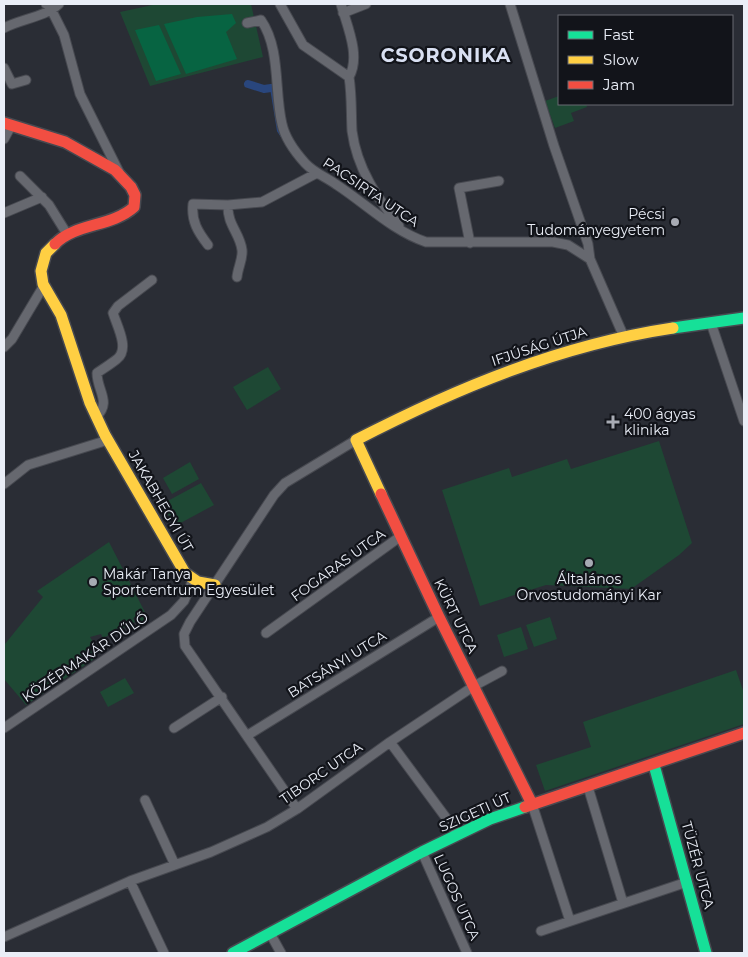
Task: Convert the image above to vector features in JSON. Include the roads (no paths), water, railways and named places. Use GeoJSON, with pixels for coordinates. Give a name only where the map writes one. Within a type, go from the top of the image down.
{"type":"FeatureCollection","features":[{"type":"Feature","properties":{"kind":"street"},"geometry":{"type":"LineString","coordinates":[[4,28],[59,4]]}},
{"type":"Feature","properties":{"kind":"street"},"geometry":{"type":"LineString","coordinates":[[280,4],[302,45],[349,78]]}},
{"type":"Feature","properties":{"kind":"street"},"geometry":{"type":"LineString","coordinates":[[366,4],[342,8],[355,54],[354,70],[349,78],[352,100],[352,131],[359,165],[376,196],[401,229]]}},
{"type":"Feature","properties":{"kind":"street"},"geometry":{"type":"LineString","coordinates":[[510,4],[554,146],[588,244],[590,259],[624,337]]}},
{"type":"Feature","properties":{"kind":"street"},"geometry":{"type":"LineString","coordinates":[[4,347],[12,339],[43,287],[41,270],[44,259],[54,245],[67,234],[86,227],[116,222],[133,208],[135,194],[119,172],[80,94],[64,36],[49,7]]}},
{"type":"Feature","properties":{"kind":"street","name":"PACSIRTA UTCA"},"geometry":{"type":"LineString","coordinates":[[247,23],[261,20],[267,28],[274,58],[283,127],[287,138],[304,162],[317,173],[415,239],[426,242],[470,243],[553,242],[568,245],[590,259]]}},
{"type":"Feature","properties":{"kind":"street"},"geometry":{"type":"LineString","coordinates":[[4,68],[12,84],[26,80]]}},
{"type":"Feature","properties":{"kind":"street"},"geometry":{"type":"LineString","coordinates":[[4,139],[7,125],[66,142],[119,172]]}},
{"type":"Feature","properties":{"kind":"street"},"geometry":{"type":"LineString","coordinates":[[208,245],[198,232],[192,214],[194,204],[228,205],[262,202],[317,173]]}},
{"type":"Feature","properties":{"kind":"street"},"geometry":{"type":"LineString","coordinates":[[20,176],[42,197],[67,234]]}},
{"type":"Feature","properties":{"kind":"street"},"geometry":{"type":"LineString","coordinates":[[470,243],[460,188],[499,181]]}},
{"type":"Feature","properties":{"kind":"street"},"geometry":{"type":"LineString","coordinates":[[4,213],[42,197]]}},
{"type":"Feature","properties":{"kind":"street"},"geometry":{"type":"LineString","coordinates":[[228,205],[228,215],[242,248],[237,277]]}},
{"type":"Feature","properties":{"kind":"street"},"geometry":{"type":"LineString","coordinates":[[579,251],[588,244]]}},
{"type":"Feature","properties":{"kind":"street"},"geometry":{"type":"LineString","coordinates":[[96,417],[103,411],[104,404],[97,373],[118,358],[123,352],[123,343],[113,313],[118,306],[152,280]]}},
{"type":"Feature","properties":{"kind":"street","name":"JAKABHEGYI ÚT"},"geometry":{"type":"LineString","coordinates":[[43,287],[60,312],[96,417],[185,573],[193,580]]}},
{"type":"Feature","properties":{"kind":"street","name":"IFJÚSÁG ÚTJA"},"geometry":{"type":"LineString","coordinates":[[356,440],[466,387],[533,361],[624,337],[744,318]]}},
{"type":"Feature","properties":{"kind":"street"},"geometry":{"type":"LineString","coordinates":[[711,324],[744,421]]}},
{"type":"Feature","properties":{"kind":"street"},"geometry":{"type":"LineString","coordinates":[[4,484],[28,465],[108,440]]}},
{"type":"Feature","properties":{"kind":"street"},"geometry":{"type":"LineString","coordinates":[[297,809],[222,697],[185,646],[184,634],[258,517],[279,489],[356,440]]}},
{"type":"Feature","properties":{"kind":"street","name":"KÜRT UTCA"},"geometry":{"type":"LineString","coordinates":[[356,440],[532,804]]}},
{"type":"Feature","properties":{"kind":"street","name":"FOGARAS UTCA"},"geometry":{"type":"LineString","coordinates":[[266,633],[401,536]]}},
{"type":"Feature","properties":{"kind":"street"},"geometry":{"type":"LineString","coordinates":[[193,580],[201,584],[215,585]]}},
{"type":"Feature","properties":{"kind":"street","name":"KÖZÉPMAKÁR DŰLŐ"},"geometry":{"type":"LineString","coordinates":[[4,728],[171,615],[184,602],[193,580]]}},
{"type":"Feature","properties":{"kind":"street","name":"BATSÁNYI UTCA"},"geometry":{"type":"LineString","coordinates":[[248,735],[440,617]]}},
{"type":"Feature","properties":{"kind":"street","name":"TIBORC UTCA"},"geometry":{"type":"LineString","coordinates":[[4,937],[130,881],[211,852],[268,827],[297,809],[390,742],[474,686],[502,671]]}},
{"type":"Feature","properties":{"kind":"street"},"geometry":{"type":"LineString","coordinates":[[174,728],[222,697]]}},
{"type":"Feature","properties":{"kind":"street","name":"SZIGETI ÚT"},"geometry":{"type":"LineString","coordinates":[[233,953],[271,935],[458,834],[532,804],[654,765],[744,733]]}},
{"type":"Feature","properties":{"kind":"street"},"geometry":{"type":"LineString","coordinates":[[390,742],[458,834]]}},
{"type":"Feature","properties":{"kind":"street"},"geometry":{"type":"LineString","coordinates":[[660,786],[664,766],[668,760]]}},
{"type":"Feature","properties":{"kind":"street","name":"TÜZÉR UTCA"},"geometry":{"type":"LineString","coordinates":[[654,765],[706,953]]}},
{"type":"Feature","properties":{"kind":"street"},"geometry":{"type":"LineString","coordinates":[[588,787],[623,903]]}},
{"type":"Feature","properties":{"kind":"street"},"geometry":{"type":"LineString","coordinates":[[144,800],[175,865]]}},
{"type":"Feature","properties":{"kind":"street"},"geometry":{"type":"LineString","coordinates":[[532,804],[570,921]]}},
{"type":"Feature","properties":{"kind":"street","name":"LUGOS UTCA"},"geometry":{"type":"LineString","coordinates":[[422,852],[467,953]]}},
{"type":"Feature","properties":{"kind":"street"},"geometry":{"type":"LineString","coordinates":[[130,881],[164,953]]}},
{"type":"Feature","properties":{"kind":"street"},"geometry":{"type":"LineString","coordinates":[[541,931],[687,882]]}},
{"type":"Feature","properties":{"kind":"street"},"geometry":{"type":"LineString","coordinates":[[271,935],[281,953]]}},
{"type":"Feature","properties":{"kind":"waterway"},"geometry":{"type":"LineString","coordinates":[[248,84],[264,89],[271,88]]}},
{"type":"Feature","properties":{"kind":"waterway"},"geometry":{"type":"LineString","coordinates":[[271,88],[278,131],[282,137]]}},
{"type":"Feature","properties":{"kind":"place","name":"Pécsi Tudományegyetem"},"geometry":{"type":"Point","coordinates":[675,222]}},
{"type":"Feature","properties":{"kind":"place","name":"400 ágyas klinika"},"geometry":{"type":"Point","coordinates":[613,422]}},
{"type":"Feature","properties":{"kind":"place","name":"Általános Orvostudományi Kar"},"geometry":{"type":"Point","coordinates":[589,563]}},
{"type":"Feature","properties":{"kind":"place","name":"Makár Tanya Sportcentrum Egyesület"},"geometry":{"type":"Point","coordinates":[93,582]}},
{"type":"Feature","properties":{"kind":"district","name":"CSORONIKA"},"geometry":{"type":"Point","coordinates":[446,55]}}]}
